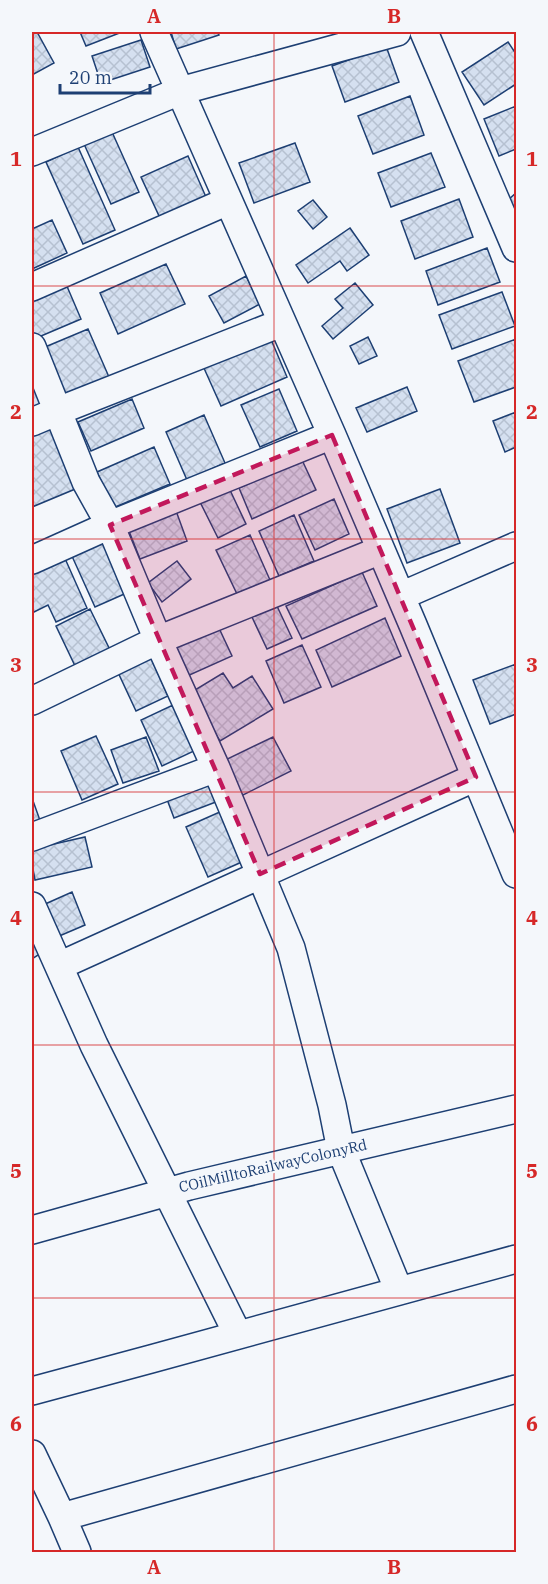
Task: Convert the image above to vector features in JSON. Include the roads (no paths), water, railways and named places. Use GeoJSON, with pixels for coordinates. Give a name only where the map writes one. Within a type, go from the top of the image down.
{"type":"FeatureCollection","features":[{"type":"Feature","properties":{"kind":"street"},"geometry":{"type":"LineString","coordinates":[[154,32],[332,435],[516,874]]}},
{"type":"Feature","properties":{"kind":"street"},"geometry":{"type":"LineString","coordinates":[[32,152],[180,91],[397,32]]}},
{"type":"Feature","properties":{"kind":"street"},"geometry":{"type":"LineString","coordinates":[[424,32],[516,248]]}},
{"type":"Feature","properties":{"kind":"street"},"geometry":{"type":"LineString","coordinates":[[32,287],[228,201]]}},
{"type":"Feature","properties":{"kind":"street"},"geometry":{"type":"LineString","coordinates":[[32,422],[281,323]]}},
{"type":"Feature","properties":{"kind":"street"},"geometry":{"type":"LineString","coordinates":[[32,347],[86,482],[110,525],[158,640],[216,768],[291,948],[332,1105],[341,1150],[399,1291]]}},
{"type":"Feature","properties":{"kind":"street"},"geometry":{"type":"LineString","coordinates":[[32,560],[110,525],[332,435]]}},
{"type":"Feature","properties":{"kind":"street"},"geometry":{"type":"LineString","coordinates":[[401,596],[516,546]]}},
{"type":"Feature","properties":{"kind":"street"},"geometry":{"type":"LineString","coordinates":[[32,701],[158,640],[381,550]]}},
{"type":"Feature","properties":{"kind":"street"},"geometry":{"type":"LineString","coordinates":[[32,837],[216,768]]}},
{"type":"Feature","properties":{"kind":"street"},"geometry":{"type":"LineString","coordinates":[[59,966],[476,777]]}},
{"type":"Feature","properties":{"kind":"street"},"geometry":{"type":"LineString","coordinates":[[32,906],[94,1045],[238,1335]]}},
{"type":"Feature","properties":{"kind":"street","name":"COilMilltoRailwayColonyRd"},"geometry":{"type":"LineString","coordinates":[[32,1230],[167,1192],[516,1109]]}},
{"type":"Feature","properties":{"kind":"street"},"geometry":{"type":"LineString","coordinates":[[32,1391],[516,1258]]}},
{"type":"Feature","properties":{"kind":"street"},"geometry":{"type":"LineString","coordinates":[[62,1517],[516,1389]]}},
{"type":"Feature","properties":{"kind":"street"},"geometry":{"type":"LineString","coordinates":[[32,1454],[77,1552]]}}]}
